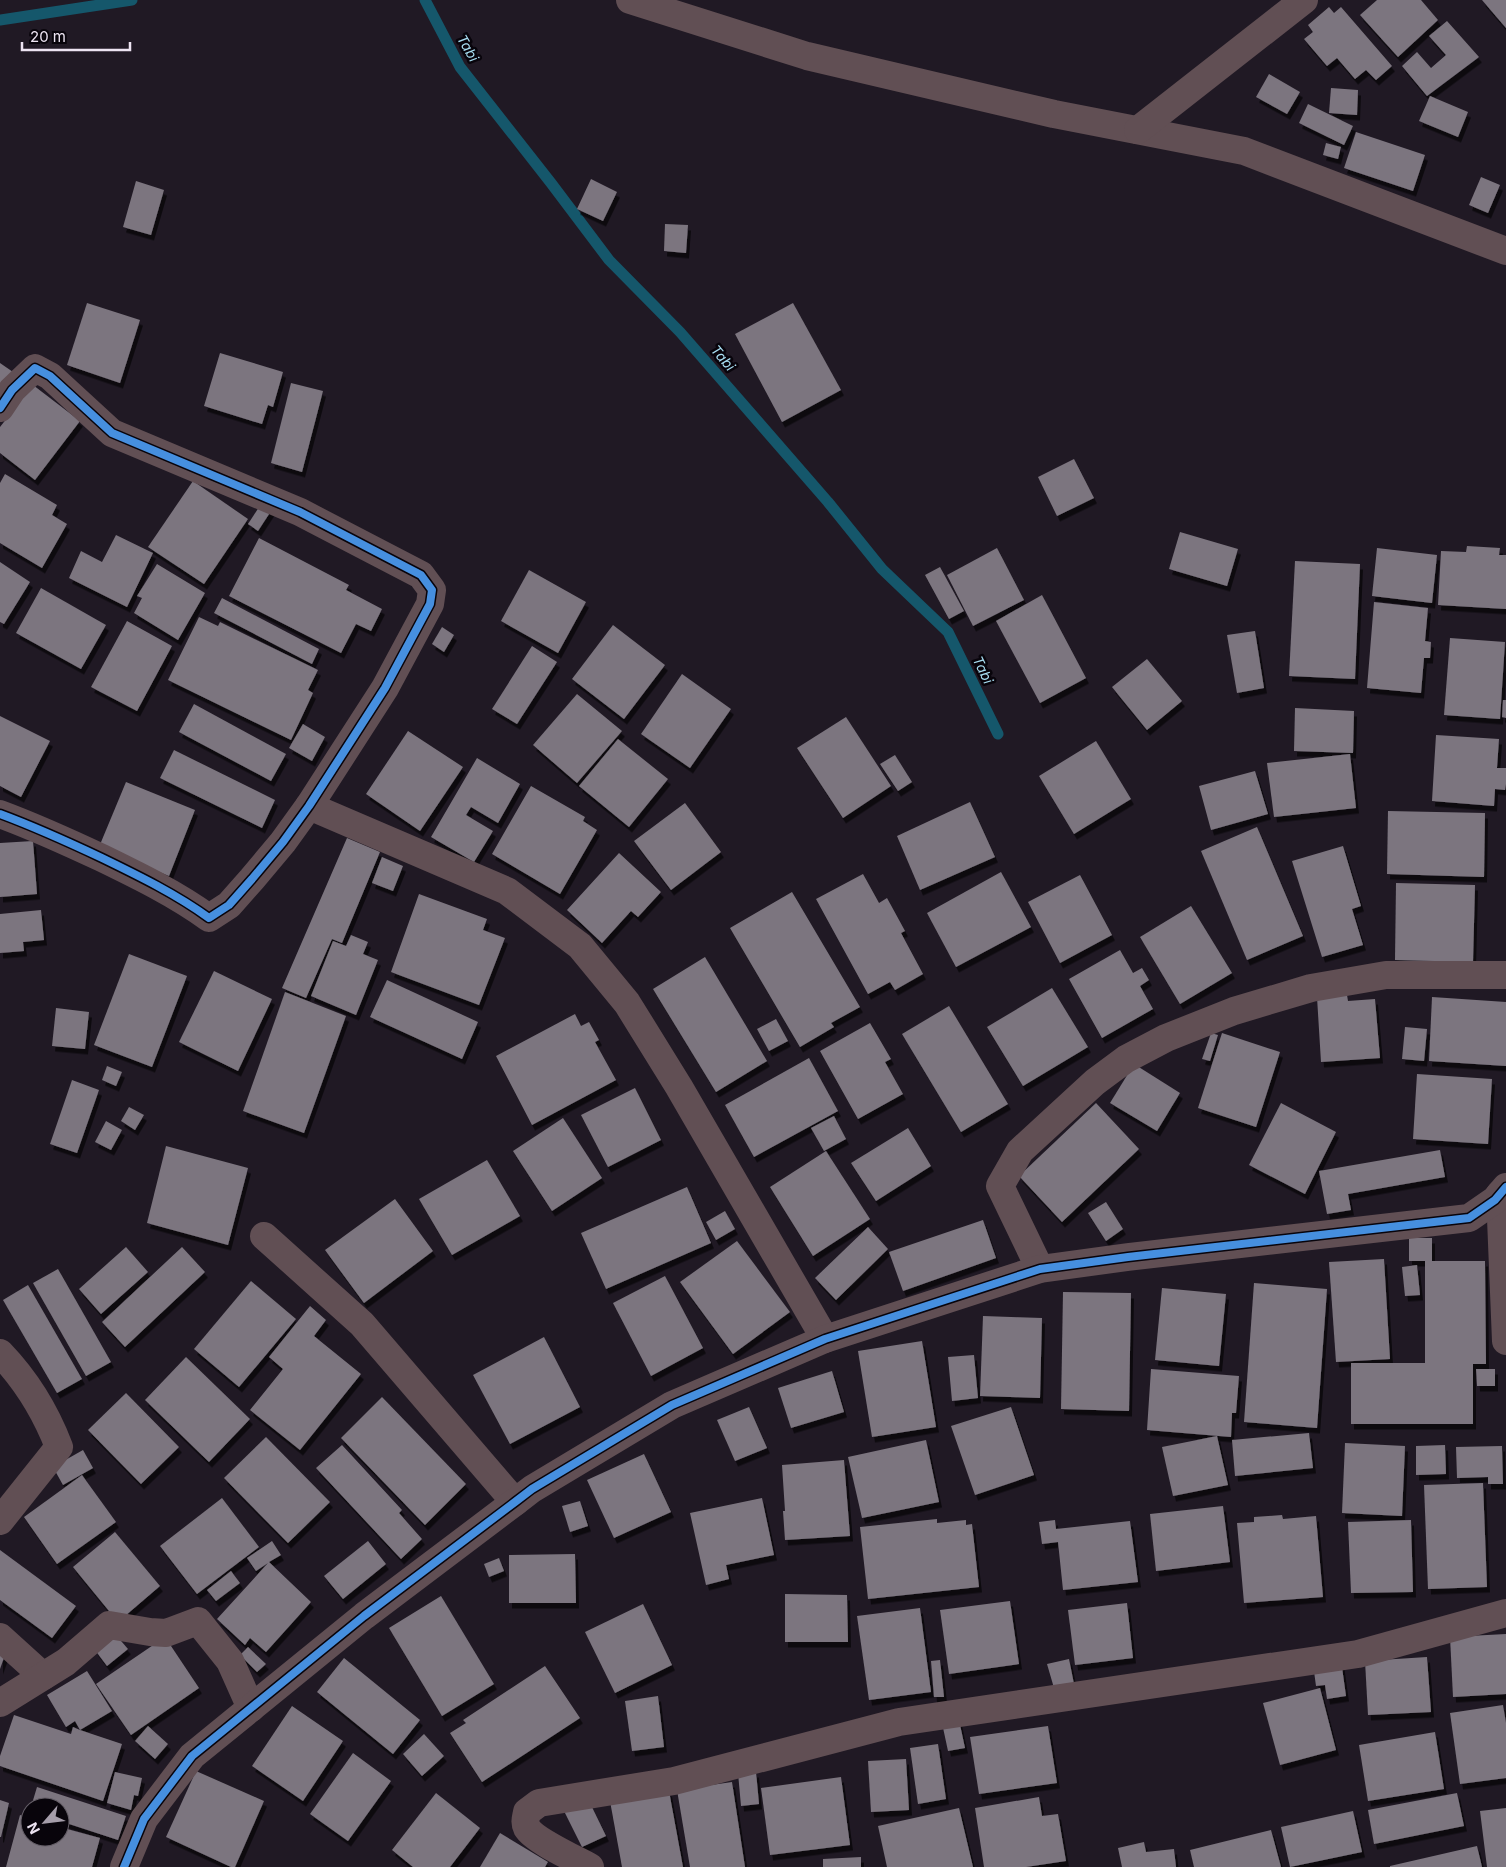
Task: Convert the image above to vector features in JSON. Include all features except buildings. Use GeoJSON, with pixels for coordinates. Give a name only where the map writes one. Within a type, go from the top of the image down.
{"type":"FeatureCollection","features":[{"type":"Feature","properties":{"kind":"street"},"geometry":{"type":"LineString","coordinates":[[630,0],[807,56],[1054,114],[1244,151],[1506,251]]}},
{"type":"Feature","properties":{"kind":"street"},"geometry":{"type":"LineString","coordinates":[[1138,130],[1304,0]]}},
{"type":"Feature","properties":{"kind":"street"},"geometry":{"type":"LineString","coordinates":[[0,408],[12,390],[36,368],[50,376],[112,433],[300,512],[421,575],[432,590],[430,604],[385,688],[309,806],[283,842],[240,892],[229,904],[209,918],[189,904],[133,873],[41,829],[0,814]]}},
{"type":"Feature","properties":{"kind":"street"},"geometry":{"type":"LineString","coordinates":[[309,806],[507,891],[580,946],[632,1011],[679,1087],[825,1339]]}},
{"type":"Feature","properties":{"kind":"street"},"geometry":{"type":"LineString","coordinates":[[1040,1269],[1000,1186],[1020,1151],[1095,1082],[1126,1059],[1166,1038],[1226,1014],[1311,988],[1386,975],[1506,975]]}},
{"type":"Feature","properties":{"kind":"street"},"geometry":{"type":"LineString","coordinates":[[124,1867],[144,1819],[192,1756],[364,1616],[532,1489],[672,1405],[825,1339],[1040,1269],[1128,1257],[1469,1218],[1495,1200],[1503,1190]]}},
{"type":"Feature","properties":{"kind":"street"},"geometry":{"type":"LineString","coordinates":[[1503,1190],[1506,1341]]}},
{"type":"Feature","properties":{"kind":"street"},"geometry":{"type":"LineString","coordinates":[[264,1236],[362,1324],[515,1502]]}},
{"type":"Feature","properties":{"kind":"street"},"geometry":{"type":"LineString","coordinates":[[0,1353],[10,1363],[29,1389],[59,1447],[0,1521]]}},
{"type":"Feature","properties":{"kind":"street"},"geometry":{"type":"LineString","coordinates":[[590,1867],[536,1837],[527,1828],[525,1821],[527,1812],[539,1803],[674,1781],[899,1722],[1358,1654],[1506,1613]]}},
{"type":"Feature","properties":{"kind":"street"},"geometry":{"type":"LineString","coordinates":[[0,1703],[66,1662],[109,1625],[166,1633],[198,1621],[230,1661],[252,1708]]}},
{"type":"Feature","properties":{"kind":"street"},"geometry":{"type":"LineString","coordinates":[[0,1637],[43,1676]]}},
{"type":"Feature","properties":{"kind":"waterway"},"geometry":{"type":"LineString","coordinates":[[0,20],[132,0]]}},
{"type":"Feature","properties":{"kind":"waterway","name":"Tabi"},"geometry":{"type":"LineString","coordinates":[[425,0],[460,67],[609,260],[680,332],[828,502],[882,569],[948,632],[998,734]]}},
{"type":"Feature","properties":{"kind":"cycle path"},"geometry":{"type":"LineString","coordinates":[[0,408],[12,390],[35,368],[50,376],[112,433],[300,512],[421,575],[432,590],[430,604],[385,688],[309,806],[283,842],[229,905],[209,918],[170,893],[102,858],[0,814]]}},
{"type":"Feature","properties":{"kind":"cycle path"},"geometry":{"type":"LineString","coordinates":[[124,1867],[144,1819],[192,1756],[364,1616],[532,1489],[672,1405],[825,1339],[1040,1269],[1128,1257],[1469,1218],[1495,1200],[1506,1187]]}}]}
